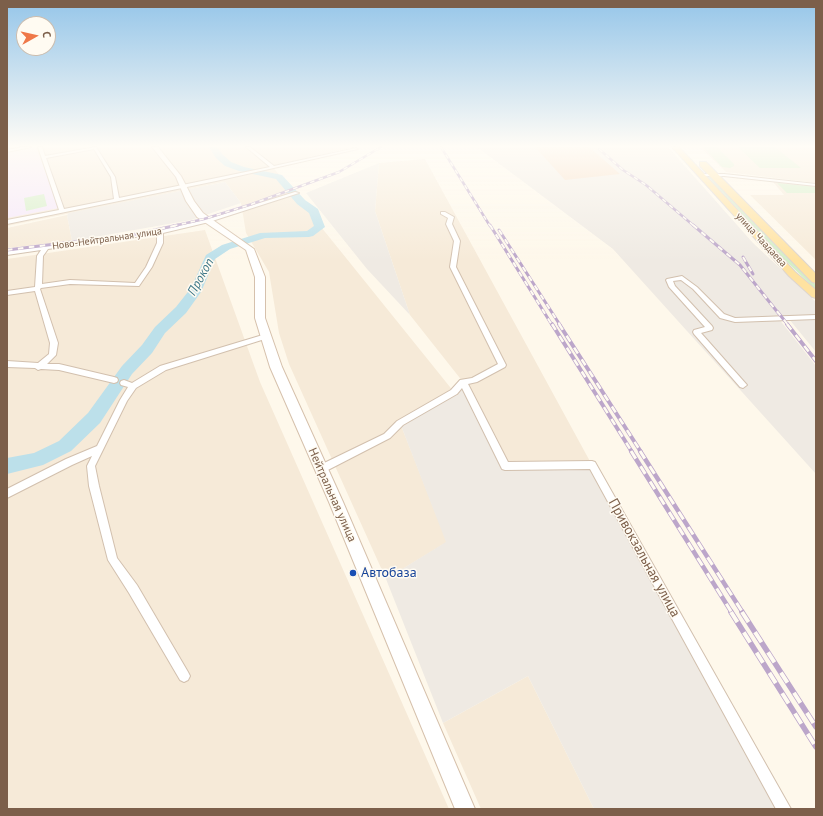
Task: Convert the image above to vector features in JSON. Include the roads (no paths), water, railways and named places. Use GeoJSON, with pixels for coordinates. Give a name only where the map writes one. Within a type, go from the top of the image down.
{"type":"FeatureCollection","features":[{"type":"Feature","properties":{"kind":"main road","name":"улица Чаадаева"},"geometry":{"type":"LineString","coordinates":[[711,185],[792,274],[816,295]]}},
{"type":"Feature","properties":{"kind":"main road","name":"улица Чаадаева"},"geometry":{"type":"LineString","coordinates":[[724,185],[816,280]]}},
{"type":"Feature","properties":{"kind":"main road","name":"Нейтральная улица"},"geometry":{"type":"LineString","coordinates":[[184,186],[190,201],[200,215],[250,248],[260,277],[260,318],[276,367],[321,469],[465,809]]}},
{"type":"Feature","properties":{"kind":"street"},"geometry":{"type":"LineString","coordinates":[[54,185],[62,210]]}},
{"type":"Feature","properties":{"kind":"street"},"geometry":{"type":"LineString","coordinates":[[115,185],[118,200]]}},
{"type":"Feature","properties":{"kind":"street"},"geometry":{"type":"LineString","coordinates":[[7,222],[189,185]]}},
{"type":"Feature","properties":{"kind":"street","name":"Ново-Нейтральная улица"},"geometry":{"type":"LineString","coordinates":[[7,253],[160,232],[207,221],[297,193]]}},
{"type":"Feature","properties":{"kind":"street"},"geometry":{"type":"LineString","coordinates":[[321,469],[387,436],[400,423],[454,392],[463,382],[474,380],[502,366],[453,267],[457,241],[449,224],[451,217],[443,213]]}},
{"type":"Feature","properties":{"kind":"street"},"geometry":{"type":"LineString","coordinates":[[7,293],[31,291],[38,288],[70,282],[137,285],[149,267],[160,242],[160,232]]}},
{"type":"Feature","properties":{"kind":"street"},"geometry":{"type":"LineString","coordinates":[[38,366],[52,355],[54,343],[38,288],[40,256],[46,248]]}},
{"type":"Feature","properties":{"kind":"street"},"geometry":{"type":"LineString","coordinates":[[743,385],[696,332],[710,328],[672,287],[669,280],[682,278],[722,316],[734,320],[816,317]]}},
{"type":"Feature","properties":{"kind":"street"},"geometry":{"type":"LineString","coordinates":[[184,676],[134,588],[113,560],[91,466],[124,400],[133,386],[163,368],[266,336]]}},
{"type":"Feature","properties":{"kind":"street"},"geometry":{"type":"LineString","coordinates":[[7,364],[59,367],[114,380]]}},
{"type":"Feature","properties":{"kind":"street","name":"Привокзальная улица"},"geometry":{"type":"LineString","coordinates":[[463,382],[505,466],[592,465],[784,809]]}},
{"type":"Feature","properties":{"kind":"street"},"geometry":{"type":"LineString","coordinates":[[124,383],[133,386]]}},
{"type":"Feature","properties":{"kind":"street"},"geometry":{"type":"LineString","coordinates":[[7,494],[68,462],[100,449]]}},
{"type":"Feature","properties":{"kind":"waterway","name":"Прокоп"},"geometry":{"type":"LineString","coordinates":[[7,466],[37,460],[65,446],[94,418],[127,370],[147,349],[160,330],[181,310],[197,289],[210,257],[226,247],[264,235],[309,234],[320,227],[314,211],[301,202],[286,185]]}},
{"type":"Feature","properties":{"kind":"railway"},"geometry":{"type":"LineString","coordinates":[[173,226],[204,219],[252,204],[303,185]]}},
{"type":"Feature","properties":{"kind":"railway"},"geometry":{"type":"LineString","coordinates":[[465,185],[490,226]]}},
{"type":"Feature","properties":{"kind":"railway"},"geometry":{"type":"LineString","coordinates":[[646,185],[694,226]]}},
{"type":"Feature","properties":{"kind":"railway"},"geometry":{"type":"LineString","coordinates":[[7,250],[136,234],[178,225]]}},
{"type":"Feature","properties":{"kind":"railway"},"geometry":{"type":"LineString","coordinates":[[490,225],[552,325]]}},
{"type":"Feature","properties":{"kind":"railway"},"geometry":{"type":"LineString","coordinates":[[693,225],[740,265],[779,314]]}},
{"type":"Feature","properties":{"kind":"railway"},"geometry":{"type":"LineString","coordinates":[[499,230],[560,325]]}},
{"type":"Feature","properties":{"kind":"railway"},"geometry":{"type":"LineString","coordinates":[[743,257],[753,274]]}},
{"type":"Feature","properties":{"kind":"railway"},"geometry":{"type":"LineString","coordinates":[[777,311],[788,325]]}},
{"type":"Feature","properties":{"kind":"railway"},"geometry":{"type":"LineString","coordinates":[[552,324],[632,452]]}},
{"type":"Feature","properties":{"kind":"railway"},"geometry":{"type":"LineString","coordinates":[[559,324],[641,452]]}},
{"type":"Feature","properties":{"kind":"railway"},"geometry":{"type":"LineString","coordinates":[[787,324],[816,361]]}},
{"type":"Feature","properties":{"kind":"railway"},"geometry":{"type":"LineString","coordinates":[[631,451],[732,613]]}},
{"type":"Feature","properties":{"kind":"railway"},"geometry":{"type":"LineString","coordinates":[[640,451],[743,613]]}},
{"type":"Feature","properties":{"kind":"railway"},"geometry":{"type":"LineString","coordinates":[[731,612],[816,747]]}},
{"type":"Feature","properties":{"kind":"railway"},"geometry":{"type":"LineString","coordinates":[[742,612],[816,727]]}},
{"type":"Feature","properties":{"kind":"place","name":"Автобаза"},"geometry":{"type":"Point","coordinates":[353,573]}}]}
